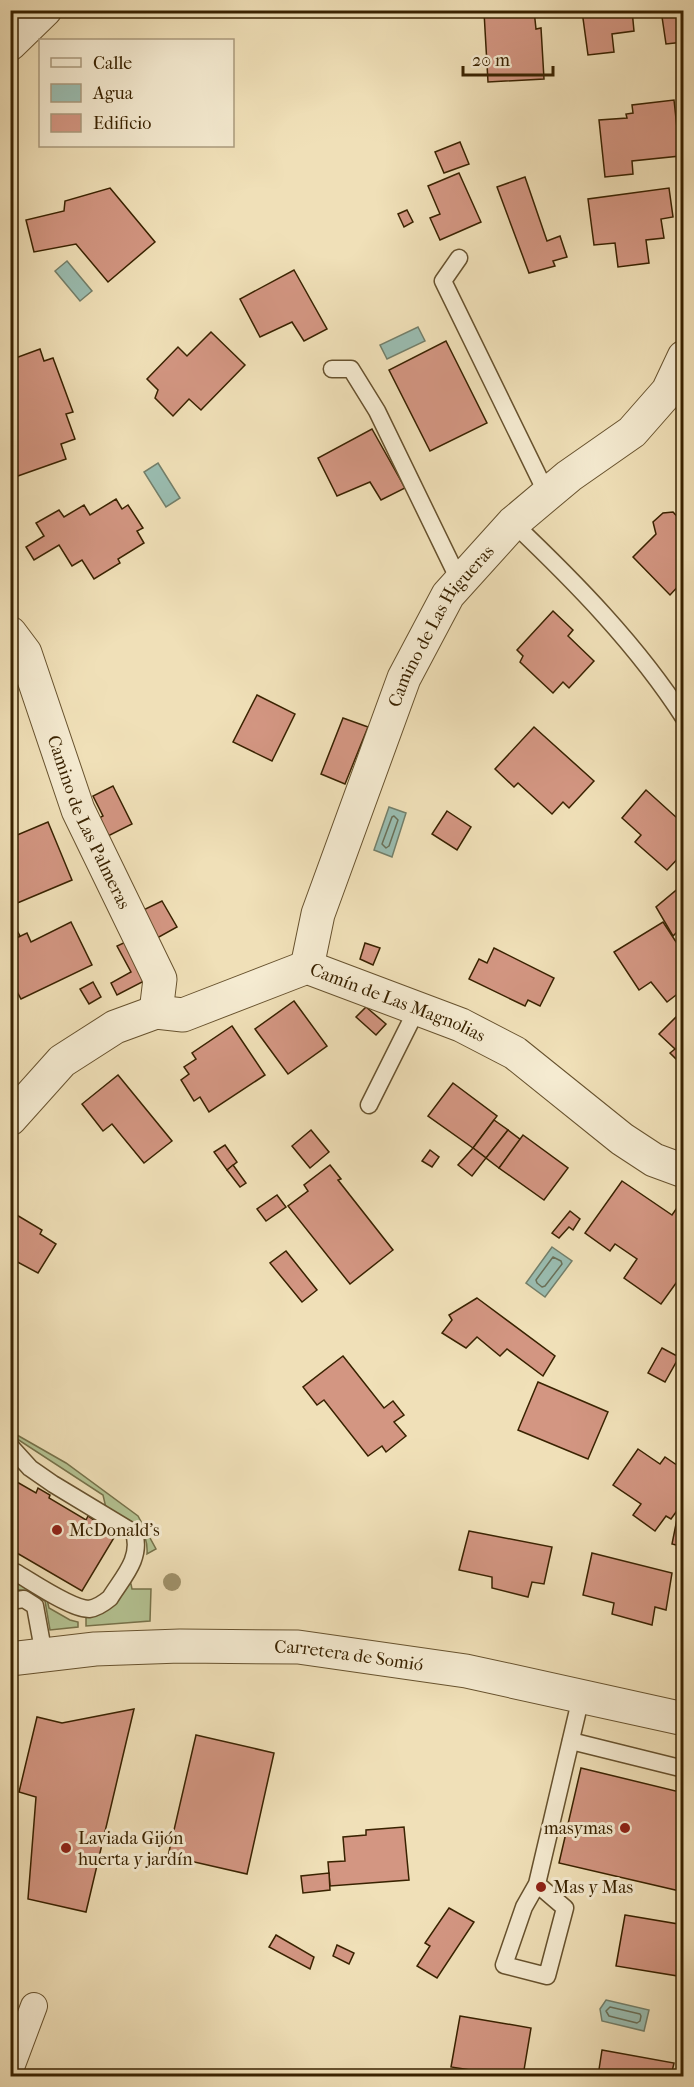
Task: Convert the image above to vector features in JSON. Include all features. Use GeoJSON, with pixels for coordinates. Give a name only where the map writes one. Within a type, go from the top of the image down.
{"type":"FeatureCollection","features":[{"type":"Feature","properties":{"kind":"street"},"geometry":{"type":"LineString","coordinates":[[10,44],[45,10]]}},
{"type":"Feature","properties":{"kind":"street","name":"Camino de Las Higueras"},"geometry":{"type":"LineString","coordinates":[[307,966],[318,914],[404,678],[448,595],[513,523],[569,476],[632,432],[668,391],[684,357]]}},
{"type":"Feature","properties":{"kind":"street","name":"Camino de Las Palmeras"},"geometry":{"type":"LineString","coordinates":[[10,633],[25,653],[78,810],[160,980],[156,1012]]}},
{"type":"Feature","properties":{"kind":"street","name":"Camín de Las Magnolias"},"geometry":{"type":"LineString","coordinates":[[16,1099],[62,1061],[115,1027],[156,1012],[183,1015],[307,966],[461,1025],[515,1053],[622,1139],[654,1160],[684,1171]]}},
{"type":"Feature","properties":{"kind":"street","name":"Carretera de Somió"},"geometry":{"type":"LineString","coordinates":[[10,1659],[95,1649],[169,1646],[298,1647],[466,1671],[684,1719]]}},
{"type":"Feature","properties":{"kind":"street"},"geometry":{"type":"LineString","coordinates":[[10,2070],[34,2006]]}},
{"type":"Feature","properties":{"kind":"lane"},"geometry":{"type":"LineString","coordinates":[[459,258],[443,281],[547,495]]}},
{"type":"Feature","properties":{"kind":"lane"},"geometry":{"type":"LineString","coordinates":[[332,369],[351,369],[377,411],[460,582]]}},
{"type":"Feature","properties":{"kind":"lane"},"geometry":{"type":"LineString","coordinates":[[513,523],[614,626],[660,681],[684,718]]}},
{"type":"Feature","properties":{"kind":"lane"},"geometry":{"type":"LineString","coordinates":[[369,1105],[417,1009]]}},
{"type":"Feature","properties":{"kind":"lane"},"geometry":{"type":"LineString","coordinates":[[10,1446],[30,1468],[134,1533],[137,1543],[136,1553],[110,1598],[89,1609],[73,1605],[10,1571]]}},
{"type":"Feature","properties":{"kind":"lane"},"geometry":{"type":"LineString","coordinates":[[10,1600],[24,1599],[35,1606],[44,1655]]}},
{"type":"Feature","properties":{"kind":"lane"},"geometry":{"type":"LineString","coordinates":[[537,1884],[566,1908],[547,1976],[504,1965],[524,1906],[537,1884],[581,1696]]}},
{"type":"Feature","properties":{"kind":"lane"},"geometry":{"type":"LineString","coordinates":[[571,1741],[684,1769]]}},
{"type":"Feature","properties":{"kind":"green space"},"geometry":{"type":"Polygon","coordinates":[[[10,1431],[66,1463],[138,1516],[156,1549],[147,1554],[145,1536],[141,1530],[129,1520],[106,1508],[103,1495],[11,1435],[10,1431]]]}},
{"type":"Feature","properties":{"kind":"green space"},"geometry":{"type":"Polygon","coordinates":[[[10,1579],[47,1599],[49,1608],[78,1622],[78,1627],[50,1630],[45,1601],[29,1591],[11,1589],[10,1579]]]}},
{"type":"Feature","properties":{"kind":"green space"},"geometry":{"type":"Polygon","coordinates":[[[127,1584],[131,1584],[132,1589],[151,1589],[150,1621],[86,1626],[86,1616],[127,1584]]]}},
{"type":"Feature","properties":{"kind":"water"},"geometry":{"type":"Polygon","coordinates":[[[67,261],[92,291],[80,301],[55,271],[67,261]]]}},
{"type":"Feature","properties":{"kind":"water"},"geometry":{"type":"Polygon","coordinates":[[[418,327],[425,341],[387,359],[380,345],[418,327]]]}},
{"type":"Feature","properties":{"kind":"water"},"geometry":{"type":"Polygon","coordinates":[[[158,463],[180,498],[166,507],[144,472],[158,463]]]}},
{"type":"Feature","properties":{"kind":"water"},"geometry":{"type":"Polygon","coordinates":[[[389,807],[406,813],[392,857],[374,850],[389,807]]]}},
{"type":"Feature","properties":{"kind":"water"},"geometry":{"type":"Polygon","coordinates":[[[552,1247],[572,1261],[545,1297],[526,1283],[552,1247]]]}},
{"type":"Feature","properties":{"kind":"water"},"geometry":{"type":"Polygon","coordinates":[[[606,2000],[649,2010],[644,2031],[602,2021],[600,2009],[606,2000]]]}},
{"type":"Feature","properties":{"kind":"building"},"geometry":{"type":"Polygon","coordinates":[[[534,10],[536,29],[541,28],[544,79],[488,82],[484,12],[534,10]]]}},
{"type":"Feature","properties":{"kind":"building"},"geometry":{"type":"Polygon","coordinates":[[[632,10],[634,31],[612,34],[614,52],[588,55],[582,11],[632,10]]]}},
{"type":"Feature","properties":{"kind":"building"},"geometry":{"type":"Polygon","coordinates":[[[661,10],[684,10],[684,42],[666,44],[661,10]]]}},
{"type":"Feature","properties":{"kind":"building"},"geometry":{"type":"Polygon","coordinates":[[[674,100],[680,156],[632,161],[633,174],[605,177],[599,120],[627,118],[626,114],[633,113],[632,105],[674,100]]]}},
{"type":"Feature","properties":{"kind":"building"},"geometry":{"type":"Polygon","coordinates":[[[460,142],[469,164],[444,173],[435,152],[460,142]]]}},
{"type":"Feature","properties":{"kind":"building"},"geometry":{"type":"Polygon","coordinates":[[[459,173],[481,222],[440,240],[430,218],[440,214],[428,186],[459,173]]]}},
{"type":"Feature","properties":{"kind":"building"},"geometry":{"type":"Polygon","coordinates":[[[525,177],[547,241],[560,236],[567,257],[553,261],[555,266],[529,273],[497,187],[525,177]]]}},
{"type":"Feature","properties":{"kind":"building"},"geometry":{"type":"Polygon","coordinates":[[[110,188],[155,242],[108,282],[76,244],[34,252],[26,220],[64,211],[65,201],[110,188]]]}},
{"type":"Feature","properties":{"kind":"building"},"geometry":{"type":"Polygon","coordinates":[[[669,188],[673,217],[661,219],[664,238],[646,240],[649,263],[618,267],[615,243],[594,245],[588,199],[669,188]]]}},
{"type":"Feature","properties":{"kind":"building"},"geometry":{"type":"Polygon","coordinates":[[[407,210],[413,222],[404,227],[398,214],[407,210]]]}},
{"type":"Feature","properties":{"kind":"building"},"geometry":{"type":"Polygon","coordinates":[[[294,270],[327,329],[304,341],[292,322],[260,337],[240,299],[294,270]]]}},
{"type":"Feature","properties":{"kind":"building"},"geometry":{"type":"Polygon","coordinates":[[[211,332],[245,365],[201,410],[189,399],[173,416],[155,398],[158,390],[147,379],[178,347],[187,356],[211,332]]]}},
{"type":"Feature","properties":{"kind":"building"},"geometry":{"type":"Polygon","coordinates":[[[446,341],[487,423],[430,451],[389,370],[446,341]]]}},
{"type":"Feature","properties":{"kind":"building"},"geometry":{"type":"Polygon","coordinates":[[[40,349],[44,361],[53,358],[73,412],[66,414],[75,439],[61,444],[66,459],[15,477],[10,464],[10,397],[13,396],[10,389],[10,360],[40,349]]]}},
{"type":"Feature","properties":{"kind":"building"},"geometry":{"type":"Polygon","coordinates":[[[372,429],[405,488],[381,500],[370,482],[337,496],[318,458],[372,429]]]}},
{"type":"Feature","properties":{"kind":"building"},"geometry":{"type":"Polygon","coordinates":[[[116,499],[122,509],[128,505],[143,528],[137,531],[144,543],[118,559],[120,563],[94,579],[82,560],[72,566],[59,545],[34,560],[26,547],[44,536],[36,523],[59,510],[64,517],[84,505],[90,515],[116,499]]]}},
{"type":"Feature","properties":{"kind":"building"},"geometry":{"type":"Polygon","coordinates":[[[673,512],[684,524],[684,580],[670,595],[633,557],[656,534],[653,522],[663,513],[673,512]]]}},
{"type":"Feature","properties":{"kind":"building"},"geometry":{"type":"Polygon","coordinates":[[[553,611],[573,630],[568,636],[594,661],[569,688],[563,682],[553,693],[520,662],[523,656],[517,650],[553,611]]]}},
{"type":"Feature","properties":{"kind":"building"},"geometry":{"type":"Polygon","coordinates":[[[257,695],[295,714],[272,761],[233,742],[257,695]]]}},
{"type":"Feature","properties":{"kind":"building"},"geometry":{"type":"Polygon","coordinates":[[[343,718],[368,727],[345,784],[321,774],[343,718]]]}},
{"type":"Feature","properties":{"kind":"building"},"geometry":{"type":"Polygon","coordinates":[[[534,727],[594,781],[569,808],[563,802],[552,814],[518,783],[514,787],[495,769],[534,727]]]}},
{"type":"Feature","properties":{"kind":"building"},"geometry":{"type":"Polygon","coordinates":[[[113,786],[132,824],[108,836],[99,818],[103,816],[93,796],[113,786]]]}},
{"type":"Feature","properties":{"kind":"building"},"geometry":{"type":"Polygon","coordinates":[[[646,790],[677,818],[684,810],[684,852],[667,870],[635,842],[641,835],[622,818],[646,790]]]}},
{"type":"Feature","properties":{"kind":"building"},"geometry":{"type":"Polygon","coordinates":[[[447,811],[471,827],[457,850],[432,834],[447,811]]]}},
{"type":"Feature","properties":{"kind":"building"},"geometry":{"type":"Polygon","coordinates":[[[48,822],[72,880],[15,904],[10,894],[10,838],[48,822]]]}},
{"type":"Feature","properties":{"kind":"building"},"geometry":{"type":"Polygon","coordinates":[[[680,887],[684,890],[684,925],[673,936],[656,907],[680,887]]]}},
{"type":"Feature","properties":{"kind":"building"},"geometry":{"type":"Polygon","coordinates":[[[162,901],[177,927],[150,942],[135,914],[162,901]]]}},
{"type":"Feature","properties":{"kind":"building"},"geometry":{"type":"Polygon","coordinates":[[[71,922],[92,965],[21,999],[10,979],[10,941],[27,933],[31,942],[71,922]]]}},
{"type":"Feature","properties":{"kind":"building"},"geometry":{"type":"Polygon","coordinates":[[[663,922],[684,954],[684,998],[680,992],[667,1002],[651,982],[639,990],[614,952],[663,922]]]}},
{"type":"Feature","properties":{"kind":"building"},"geometry":{"type":"Polygon","coordinates":[[[14,925],[20,936],[10,941],[10,927],[14,925]]]}},
{"type":"Feature","properties":{"kind":"building"},"geometry":{"type":"Polygon","coordinates":[[[130,940],[150,978],[117,995],[111,983],[131,972],[117,946],[130,940]]]}},
{"type":"Feature","properties":{"kind":"building"},"geometry":{"type":"Polygon","coordinates":[[[365,943],[380,948],[373,965],[360,959],[365,943]]]}},
{"type":"Feature","properties":{"kind":"building"},"geometry":{"type":"Polygon","coordinates":[[[494,948],[554,978],[540,1006],[528,1000],[525,1006],[469,979],[479,959],[487,963],[494,948]]]}},
{"type":"Feature","properties":{"kind":"building"},"geometry":{"type":"Polygon","coordinates":[[[93,982],[101,997],[89,1004],[80,989],[93,982]]]}},
{"type":"Feature","properties":{"kind":"building"},"geometry":{"type":"Polygon","coordinates":[[[294,1001],[327,1046],[288,1074],[255,1029],[294,1001]]]}},
{"type":"Feature","properties":{"kind":"building"},"geometry":{"type":"Polygon","coordinates":[[[366,1007],[386,1024],[376,1035],[356,1017],[366,1007]]]}},
{"type":"Feature","properties":{"kind":"building"},"geometry":{"type":"Polygon","coordinates":[[[684,1009],[684,1061],[681,1064],[670,1053],[675,1049],[659,1034],[684,1009]]]}},
{"type":"Feature","properties":{"kind":"building"},"geometry":{"type":"Polygon","coordinates":[[[232,1026],[265,1075],[209,1112],[200,1097],[194,1101],[181,1080],[189,1074],[184,1067],[196,1059],[192,1053],[232,1026]]]}},
{"type":"Feature","properties":{"kind":"building"},"geometry":{"type":"Polygon","coordinates":[[[118,1075],[172,1141],[144,1163],[112,1124],[103,1131],[82,1104],[118,1075]]]}},
{"type":"Feature","properties":{"kind":"building"},"geometry":{"type":"Polygon","coordinates":[[[453,1083],[497,1116],[473,1148],[428,1116],[453,1083]]]}},
{"type":"Feature","properties":{"kind":"building"},"geometry":{"type":"Polygon","coordinates":[[[494,1120],[508,1130],[486,1158],[473,1148],[494,1120]]]}},
{"type":"Feature","properties":{"kind":"building"},"geometry":{"type":"Polygon","coordinates":[[[311,1130],[329,1152],[310,1168],[292,1146],[311,1130]]]}},
{"type":"Feature","properties":{"kind":"building"},"geometry":{"type":"Polygon","coordinates":[[[508,1130],[521,1140],[499,1168],[486,1158],[508,1130]]]}},
{"type":"Feature","properties":{"kind":"building"},"geometry":{"type":"Polygon","coordinates":[[[523,1135],[568,1168],[544,1200],[499,1168],[523,1135]]]}},
{"type":"Feature","properties":{"kind":"building"},"geometry":{"type":"Polygon","coordinates":[[[225,1145],[237,1162],[227,1170],[214,1152],[225,1145]]]}},
{"type":"Feature","properties":{"kind":"building"},"geometry":{"type":"Polygon","coordinates":[[[473,1148],[486,1158],[472,1176],[458,1165],[473,1148]]]}},
{"type":"Feature","properties":{"kind":"building"},"geometry":{"type":"Polygon","coordinates":[[[430,1150],[439,1157],[432,1167],[422,1161],[430,1150]]]}},
{"type":"Feature","properties":{"kind":"building"},"geometry":{"type":"Polygon","coordinates":[[[233,1165],[246,1183],[240,1187],[227,1170],[233,1165]]]}},
{"type":"Feature","properties":{"kind":"building"},"geometry":{"type":"Polygon","coordinates":[[[330,1165],[341,1179],[338,1180],[393,1250],[350,1284],[288,1206],[308,1191],[304,1185],[330,1165]]]}},
{"type":"Feature","properties":{"kind":"building"},"geometry":{"type":"Polygon","coordinates":[[[622,1181],[672,1215],[679,1205],[684,1208],[684,1272],[661,1304],[624,1278],[637,1259],[615,1244],[610,1251],[585,1233],[622,1181]]]}},
{"type":"Feature","properties":{"kind":"building"},"geometry":{"type":"Polygon","coordinates":[[[277,1195],[286,1207],[266,1221],[257,1209],[277,1195]]]}},
{"type":"Feature","properties":{"kind":"building"},"geometry":{"type":"Polygon","coordinates":[[[10,1211],[42,1230],[40,1234],[56,1244],[38,1273],[10,1258],[10,1211]]]}},
{"type":"Feature","properties":{"kind":"building"},"geometry":{"type":"Polygon","coordinates":[[[570,1211],[580,1219],[573,1230],[569,1227],[559,1238],[552,1233],[570,1211]]]}},
{"type":"Feature","properties":{"kind":"building"},"geometry":{"type":"Polygon","coordinates":[[[286,1251],[317,1290],[302,1302],[270,1263],[286,1251]]]}},
{"type":"Feature","properties":{"kind":"building"},"geometry":{"type":"Polygon","coordinates":[[[477,1298],[555,1356],[543,1376],[507,1349],[500,1356],[477,1337],[466,1348],[442,1333],[452,1320],[449,1315],[477,1298]]]}},
{"type":"Feature","properties":{"kind":"building"},"geometry":{"type":"Polygon","coordinates":[[[662,1348],[679,1357],[665,1382],[648,1373],[662,1348]]]}},
{"type":"Feature","properties":{"kind":"building"},"geometry":{"type":"Polygon","coordinates":[[[343,1356],[384,1408],[393,1401],[404,1415],[394,1422],[406,1436],[386,1452],[382,1446],[368,1456],[324,1400],[317,1405],[303,1387],[343,1356]]]}},
{"type":"Feature","properties":{"kind":"building"},"geometry":{"type":"Polygon","coordinates":[[[538,1382],[608,1412],[588,1459],[518,1430],[538,1382]]]}},
{"type":"Feature","properties":{"kind":"building"},"geometry":{"type":"Polygon","coordinates":[[[638,1449],[660,1464],[665,1457],[684,1470],[682,1486],[684,1501],[671,1519],[666,1516],[655,1531],[633,1515],[641,1504],[613,1485],[638,1449]]]}},
{"type":"Feature","properties":{"kind":"building","name":"McDonald's"},"geometry":{"type":"Polygon","coordinates":[[[10,1478],[36,1493],[38,1488],[50,1495],[49,1498],[86,1520],[88,1516],[95,1521],[94,1524],[115,1536],[82,1591],[10,1549],[10,1478]]]}},
{"type":"Feature","properties":{"kind":"building"},"geometry":{"type":"Polygon","coordinates":[[[677,1519],[684,1520],[684,1547],[672,1544],[677,1519]]]}},
{"type":"Feature","properties":{"kind":"building"},"geometry":{"type":"Polygon","coordinates":[[[469,1531],[552,1547],[544,1584],[532,1582],[528,1597],[492,1588],[492,1577],[459,1570],[469,1531]]]}},
{"type":"Feature","properties":{"kind":"building"},"geometry":{"type":"Polygon","coordinates":[[[592,1553],[672,1573],[666,1610],[655,1607],[652,1625],[612,1614],[614,1603],[583,1595],[592,1553]]]}},
{"type":"Feature","properties":{"kind":"building","name":"Laviada Gijón huerta y jardín"},"geometry":{"type":"Polygon","coordinates":[[[134,1709],[86,1912],[28,1899],[36,1797],[19,1792],[37,1717],[62,1723],[134,1709]]]}},
{"type":"Feature","properties":{"kind":"building"},"geometry":{"type":"Polygon","coordinates":[[[196,1735],[274,1753],[247,1874],[168,1856],[196,1735]]]}},
{"type":"Feature","properties":{"kind":"building","name":"masymas"},"geometry":{"type":"Polygon","coordinates":[[[581,1768],[684,1793],[684,1892],[559,1863],[581,1768]]]}},
{"type":"Feature","properties":{"kind":"building"},"geometry":{"type":"Polygon","coordinates":[[[404,1827],[409,1880],[330,1886],[328,1862],[345,1861],[343,1837],[366,1835],[366,1830],[404,1827]]]}},
{"type":"Feature","properties":{"kind":"building"},"geometry":{"type":"Polygon","coordinates":[[[329,1873],[330,1890],[303,1893],[301,1876],[329,1873]]]}},
{"type":"Feature","properties":{"kind":"building"},"geometry":{"type":"Polygon","coordinates":[[[449,1908],[474,1922],[437,1978],[417,1966],[430,1946],[425,1943],[449,1908]]]}},
{"type":"Feature","properties":{"kind":"building"},"geometry":{"type":"Polygon","coordinates":[[[625,1915],[684,1925],[684,1977],[616,1966],[625,1915]]]}},
{"type":"Feature","properties":{"kind":"building"},"geometry":{"type":"Polygon","coordinates":[[[276,1935],[314,1957],[310,1969],[269,1947],[276,1935]]]}},
{"type":"Feature","properties":{"kind":"building"},"geometry":{"type":"Polygon","coordinates":[[[337,1945],[354,1953],[349,1964],[333,1956],[337,1945]]]}},
{"type":"Feature","properties":{"kind":"building"},"geometry":{"type":"Polygon","coordinates":[[[460,2016],[531,2028],[523,2076],[451,2067],[460,2016]]]}},
{"type":"Feature","properties":{"kind":"building"},"geometry":{"type":"Polygon","coordinates":[[[602,2050],[674,2063],[671,2076],[598,2076],[602,2050]]]}},
{"type":"Feature","properties":{"kind":"place","name":"McDonald's"},"geometry":{"type":"Point","coordinates":[57,1530]}},
{"type":"Feature","properties":{"kind":"place","name":"masymas"},"geometry":{"type":"Point","coordinates":[625,1828]}},
{"type":"Feature","properties":{"kind":"place","name":"Laviada Gijón huerta y jardín"},"geometry":{"type":"Point","coordinates":[66,1848]}},
{"type":"Feature","properties":{"kind":"place","name":"Mas y Mas"},"geometry":{"type":"Point","coordinates":[541,1887]}}]}
